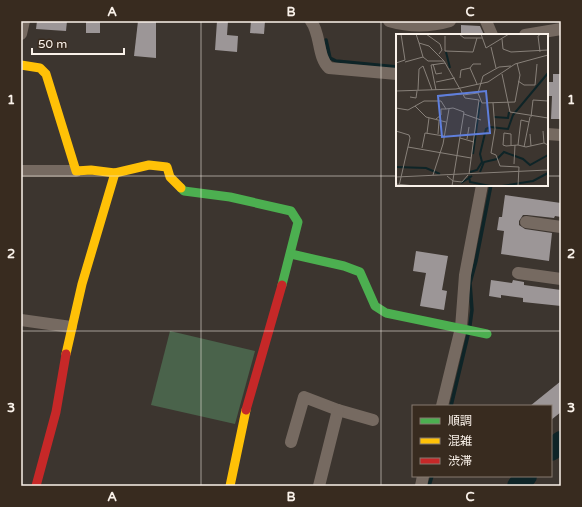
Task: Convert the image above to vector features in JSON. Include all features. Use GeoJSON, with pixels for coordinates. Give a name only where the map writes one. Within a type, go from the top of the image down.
{"type":"FeatureCollection","features":[{"type":"Feature","properties":{"kind":"street"},"geometry":{"type":"LineString","coordinates":[[21,34],[24,21]]}},
{"type":"Feature","properties":{"kind":"street"},"geometry":{"type":"LineString","coordinates":[[311,21],[316,28],[324,63],[330,68],[396,74]]}},
{"type":"Feature","properties":{"kind":"street"},"geometry":{"type":"LineString","coordinates":[[389,21],[399,24],[434,26],[450,21]]}},
{"type":"Feature","properties":{"kind":"street"},"geometry":{"type":"LineString","coordinates":[[486,21],[492,34]]}},
{"type":"Feature","properties":{"kind":"street"},"geometry":{"type":"LineString","coordinates":[[531,34],[561,29]]}},
{"type":"Feature","properties":{"kind":"street"},"geometry":{"type":"LineString","coordinates":[[21,65],[40,68],[46,74],[76,171]]}},
{"type":"Feature","properties":{"kind":"street"},"geometry":{"type":"LineString","coordinates":[[548,134],[561,136]]}},
{"type":"Feature","properties":{"kind":"street"},"geometry":{"type":"LineString","coordinates":[[21,171],[91,170],[115,173],[149,165],[167,167],[170,177],[184,191],[230,197],[291,212],[298,222],[291,254],[246,410],[230,486]]}},
{"type":"Feature","properties":{"kind":"street"},"geometry":{"type":"LineString","coordinates":[[36,486],[56,412],[72,326],[82,284],[115,173]]}},
{"type":"Feature","properties":{"kind":"street"},"geometry":{"type":"LineString","coordinates":[[442,405],[464,329],[465,275],[482,186]]}},
{"type":"Feature","properties":{"kind":"street"},"geometry":{"type":"LineString","coordinates":[[526,222],[561,227]]}},
{"type":"Feature","properties":{"kind":"street"},"geometry":{"type":"LineString","coordinates":[[291,254],[344,266],[360,272],[375,306],[386,313],[487,334]]}},
{"type":"Feature","properties":{"kind":"street"},"geometry":{"type":"LineString","coordinates":[[518,273],[561,278]]}},
{"type":"Feature","properties":{"kind":"street"},"geometry":{"type":"LineString","coordinates":[[21,320],[72,326]]}},
{"type":"Feature","properties":{"kind":"street"},"geometry":{"type":"LineString","coordinates":[[291,442],[304,397],[338,410],[373,420]]}},
{"type":"Feature","properties":{"kind":"street"},"geometry":{"type":"LineString","coordinates":[[319,486],[338,410]]}},
{"type":"Feature","properties":{"kind":"green space"},"geometry":{"type":"Polygon","coordinates":[[[170,331],[255,351],[235,424],[151,405],[170,331]]]}},
{"type":"Feature","properties":{"kind":"building"},"geometry":{"type":"Polygon","coordinates":[[[37,21],[67,21],[66,31],[36,29],[37,21]]]}},
{"type":"Feature","properties":{"kind":"building"},"geometry":{"type":"Polygon","coordinates":[[[86,21],[100,21],[100,33],[86,33],[86,21]]]}},
{"type":"Feature","properties":{"kind":"building"},"geometry":{"type":"Polygon","coordinates":[[[138,21],[156,21],[156,58],[134,56],[138,21]]]}},
{"type":"Feature","properties":{"kind":"building"},"geometry":{"type":"Polygon","coordinates":[[[217,21],[228,21],[227,35],[238,36],[237,52],[215,50],[217,21]]]}},
{"type":"Feature","properties":{"kind":"building"},"geometry":{"type":"Polygon","coordinates":[[[251,21],[265,21],[264,34],[250,33],[251,21]]]}},
{"type":"Feature","properties":{"kind":"building"},"geometry":{"type":"Polygon","coordinates":[[[461,25],[480,26],[484,34],[461,34],[461,25]]]}},
{"type":"Feature","properties":{"kind":"building"},"geometry":{"type":"Polygon","coordinates":[[[553,74],[561,74],[561,119],[551,119],[552,96],[548,96],[548,82],[553,82],[553,74]]]}},
{"type":"Feature","properties":{"kind":"building"},"geometry":{"type":"Polygon","coordinates":[[[505,195],[561,203],[561,217],[555,216],[554,218],[523,215],[519,221],[519,225],[525,229],[552,233],[549,261],[501,254],[504,231],[497,230],[499,217],[502,217],[505,195]]]}},
{"type":"Feature","properties":{"kind":"building"},"geometry":{"type":"Polygon","coordinates":[[[416,251],[448,256],[442,290],[447,291],[444,310],[420,306],[426,273],[413,271],[416,251]]]}},
{"type":"Feature","properties":{"kind":"building"},"geometry":{"type":"Polygon","coordinates":[[[491,280],[512,283],[513,280],[524,282],[524,285],[561,290],[561,306],[523,302],[523,298],[501,295],[501,298],[489,296],[491,280]]]}},
{"type":"Feature","properties":{"kind":"building"},"geometry":{"type":"Polygon","coordinates":[[[561,381],[561,412],[552,419],[552,405],[531,405],[561,381]]]}},
{"type":"Feature","properties":{"kind":"waterway"},"geometry":{"type":"LineString","coordinates":[[326,40],[330,58],[336,61],[396,67]]}},
{"type":"Feature","properties":{"kind":"waterway"},"geometry":{"type":"LineString","coordinates":[[470,325],[472,310],[470,283],[476,261],[491,186]]}},
{"type":"Feature","properties":{"kind":"waterway"},"geometry":{"type":"LineString","coordinates":[[451,405],[468,335]]}},
{"type":"Feature","properties":{"kind":"waterway"},"geometry":{"type":"LineString","coordinates":[[552,449],[561,442]]}},
{"type":"Feature","properties":{"kind":"waterway"},"geometry":{"type":"LineString","coordinates":[[429,486],[432,477]]}},
{"type":"Feature","properties":{"kind":"waterway"},"geometry":{"type":"LineString","coordinates":[[518,486],[525,477]]}},
{"type":"Feature","properties":{"kind":"traffic: fast"},"geometry":{"type":"LineString","coordinates":[[181,188],[184,191],[230,197],[291,211],[298,222],[282,285]]}},
{"type":"Feature","properties":{"kind":"traffic: fast"},"geometry":{"type":"LineString","coordinates":[[291,254],[344,266],[360,272],[375,306],[386,313],[487,334]]}},
{"type":"Feature","properties":{"kind":"traffic: slow"},"geometry":{"type":"LineString","coordinates":[[21,65],[40,68],[46,74],[76,171],[91,170],[115,173],[149,165],[167,167],[170,177],[181,188]]}},
{"type":"Feature","properties":{"kind":"traffic: slow"},"geometry":{"type":"LineString","coordinates":[[66,354],[82,284],[115,173]]}},
{"type":"Feature","properties":{"kind":"traffic: slow"},"geometry":{"type":"LineString","coordinates":[[230,486],[246,410]]}},
{"type":"Feature","properties":{"kind":"traffic: jam"},"geometry":{"type":"LineString","coordinates":[[246,410],[282,285]]}},
{"type":"Feature","properties":{"kind":"traffic: jam"},"geometry":{"type":"LineString","coordinates":[[36,486],[56,412],[66,354]]}}]}
